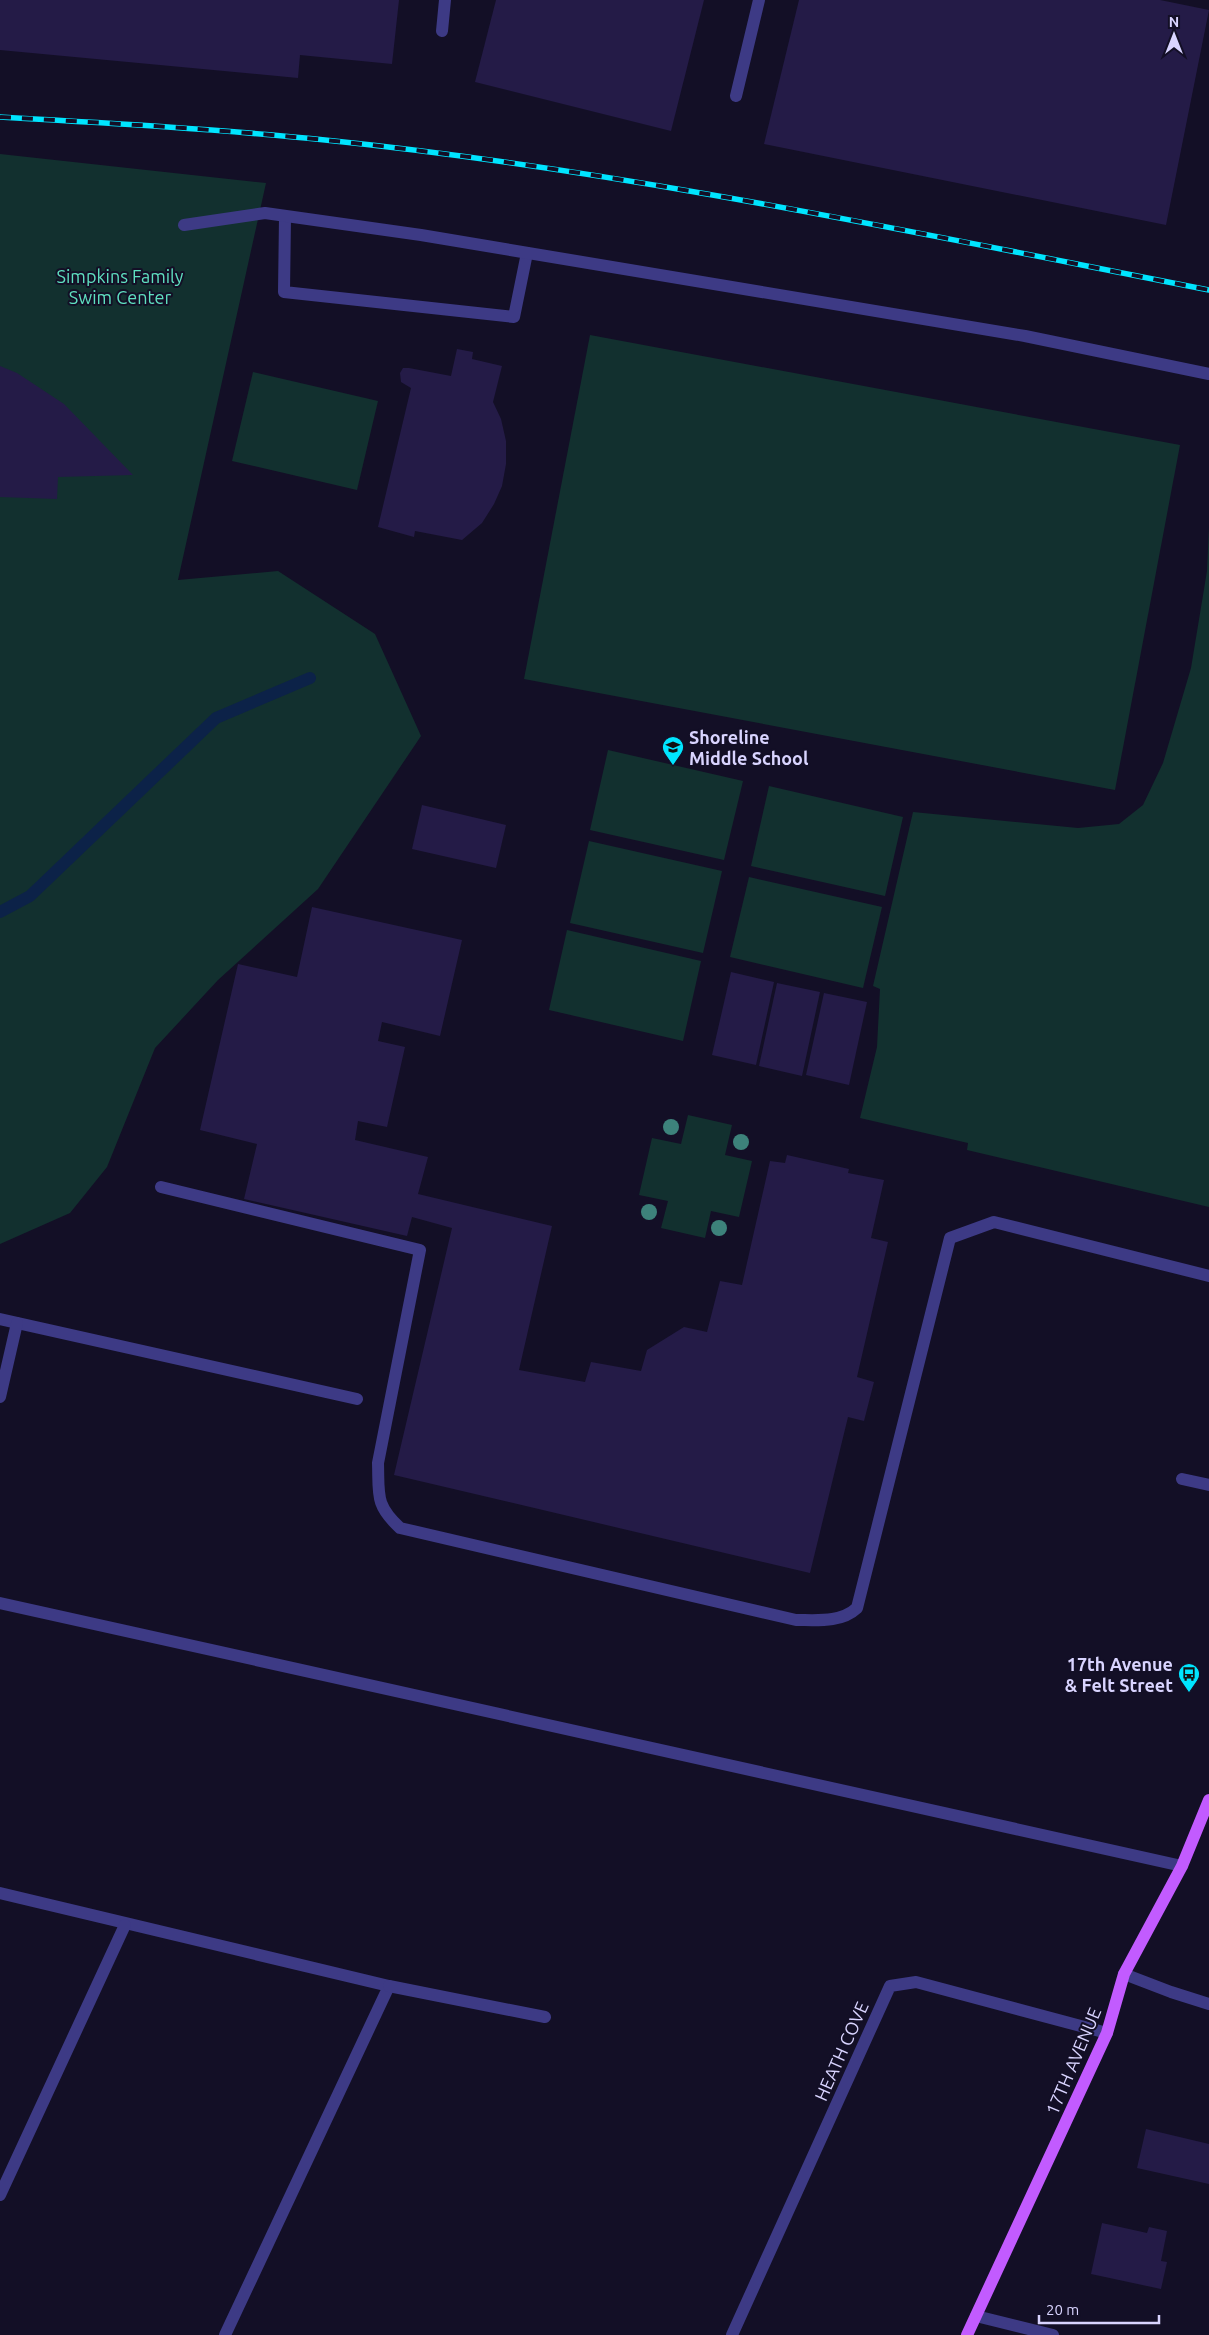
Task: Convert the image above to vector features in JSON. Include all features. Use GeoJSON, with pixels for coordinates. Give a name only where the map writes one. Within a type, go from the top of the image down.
{"type":"FeatureCollection","features":[{"type":"Feature","properties":{"kind":"main road","name":"17TH AVENUE"},"geometry":{"type":"LineString","coordinates":[[967,2335],[1108,2033],[1124,1974],[1182,1866],[1209,1800]]}},
{"type":"Feature","properties":{"kind":"street"},"geometry":{"type":"LineString","coordinates":[[442,31],[444,0]]}},
{"type":"Feature","properties":{"kind":"street"},"geometry":{"type":"LineString","coordinates":[[736,96],[759,0]]}},
{"type":"Feature","properties":{"kind":"street"},"geometry":{"type":"LineString","coordinates":[[184,225],[265,213],[421,235],[1025,336],[1209,374]]}},
{"type":"Feature","properties":{"kind":"street"},"geometry":{"type":"LineString","coordinates":[[285,217],[284,292],[514,317],[527,253]]}},
{"type":"Feature","properties":{"kind":"street"},"geometry":{"type":"LineString","coordinates":[[161,1187],[420,1250],[378,1463],[379,1497],[384,1513],[400,1528],[796,1620],[831,1619],[851,1614],[857,1608],[950,1238],[994,1222],[1209,1276]]}},
{"type":"Feature","properties":{"kind":"street"},"geometry":{"type":"LineString","coordinates":[[0,1319],[357,1399]]}},
{"type":"Feature","properties":{"kind":"street"},"geometry":{"type":"LineString","coordinates":[[0,1397],[17,1323]]}},
{"type":"Feature","properties":{"kind":"street"},"geometry":{"type":"LineString","coordinates":[[1182,1480],[1209,1485]]}},
{"type":"Feature","properties":{"kind":"street"},"geometry":{"type":"LineString","coordinates":[[0,1603],[1182,1866]]}},
{"type":"Feature","properties":{"kind":"street"},"geometry":{"type":"LineString","coordinates":[[0,1893],[125,1925],[389,1986],[545,2017]]}},
{"type":"Feature","properties":{"kind":"street"},"geometry":{"type":"LineString","coordinates":[[0,2195],[125,1925]]}},
{"type":"Feature","properties":{"kind":"street"},"geometry":{"type":"LineString","coordinates":[[1124,1974],[1209,2004]]}},
{"type":"Feature","properties":{"kind":"street","name":"HEATH COVE"},"geometry":{"type":"LineString","coordinates":[[732,2335],[890,1986],[916,1982],[1108,2033]]}},
{"type":"Feature","properties":{"kind":"street"},"geometry":{"type":"LineString","coordinates":[[226,2335],[389,1986]]}},
{"type":"Feature","properties":{"kind":"street"},"geometry":{"type":"LineString","coordinates":[[976,2316],[1053,2335]]}},
{"type":"Feature","properties":{"kind":"green space","name":"Simpkins Family Swim Center"},"geometry":{"type":"Polygon","coordinates":[[[0,154],[266,183],[178,580],[278,571],[375,634],[421,736],[318,889],[218,980],[155,1048],[107,1167],[70,1213],[0,1244],[0,154]]]}},
{"type":"Feature","properties":{"kind":"green space"},"geometry":{"type":"Polygon","coordinates":[[[590,335],[1180,445],[1115,790],[524,679],[590,335]]]}},
{"type":"Feature","properties":{"kind":"green space"},"geometry":{"type":"Polygon","coordinates":[[[253,372],[378,401],[357,490],[232,461],[253,372]]]}},
{"type":"Feature","properties":{"kind":"green space"},"geometry":{"type":"Polygon","coordinates":[[[1209,527],[1209,1207],[967,1150],[968,1143],[860,1118],[877,1047],[880,989],[873,986],[913,812],[1078,828],[1119,824],[1143,805],[1163,763],[1191,668],[1207,571],[1209,527]]]}},
{"type":"Feature","properties":{"kind":"green space"},"geometry":{"type":"Polygon","coordinates":[[[608,750],[743,781],[724,860],[590,830],[608,750]]]}},
{"type":"Feature","properties":{"kind":"green space"},"geometry":{"type":"Polygon","coordinates":[[[769,786],[903,817],[885,896],[751,866],[769,786]]]}},
{"type":"Feature","properties":{"kind":"green space"},"geometry":{"type":"Polygon","coordinates":[[[589,841],[722,871],[703,953],[570,923],[589,841]]]}},
{"type":"Feature","properties":{"kind":"green space"},"geometry":{"type":"Polygon","coordinates":[[[749,877],[882,907],[863,988],[730,957],[749,877]]]}},
{"type":"Feature","properties":{"kind":"green space"},"geometry":{"type":"Polygon","coordinates":[[[567,930],[701,961],[683,1041],[549,1010],[567,930]]]}},
{"type":"Feature","properties":{"kind":"green space"},"geometry":{"type":"Polygon","coordinates":[[[688,1115],[732,1125],[725,1155],[752,1161],[739,1217],[711,1211],[705,1238],[661,1228],[668,1201],[639,1195],[652,1138],[681,1144],[688,1115]]]}},
{"type":"Feature","properties":{"kind":"building"},"geometry":{"type":"Polygon","coordinates":[[[0,0],[399,0],[392,64],[300,55],[298,78],[0,50],[0,0]]]}},
{"type":"Feature","properties":{"kind":"building"},"geometry":{"type":"Polygon","coordinates":[[[496,0],[704,0],[671,131],[475,82],[496,0]]]}},
{"type":"Feature","properties":{"kind":"building"},"geometry":{"type":"Polygon","coordinates":[[[799,0],[1160,0],[1209,10],[1166,225],[764,144],[799,0]]]}},
{"type":"Feature","properties":{"kind":"building"},"geometry":{"type":"Polygon","coordinates":[[[457,349],[473,352],[472,359],[502,366],[493,402],[501,419],[506,441],[506,464],[502,486],[494,504],[482,523],[462,540],[415,531],[414,537],[378,527],[411,388],[401,382],[400,373],[403,368],[409,368],[451,376],[457,349]]]}},
{"type":"Feature","properties":{"kind":"building"},"geometry":{"type":"Polygon","coordinates":[[[0,366],[17,373],[64,404],[133,475],[58,477],[57,499],[0,497],[0,366]]]}},
{"type":"Feature","properties":{"kind":"building"},"geometry":{"type":"Polygon","coordinates":[[[422,805],[506,825],[496,868],[412,849],[422,805]]]}},
{"type":"Feature","properties":{"kind":"building"},"geometry":{"type":"Polygon","coordinates":[[[312,907],[462,940],[440,1036],[382,1022],[378,1041],[405,1047],[387,1127],[358,1121],[355,1140],[428,1157],[418,1194],[552,1226],[519,1370],[585,1382],[591,1362],[641,1371],[647,1350],[684,1327],[707,1332],[720,1281],[742,1285],[770,1161],[785,1163],[787,1155],[849,1169],[848,1173],[884,1180],[871,1238],[888,1242],[857,1377],[874,1382],[864,1421],[848,1417],[810,1573],[394,1475],[452,1228],[412,1217],[407,1236],[244,1199],[257,1144],[200,1130],[238,964],[297,977],[312,907]]]}},
{"type":"Feature","properties":{"kind":"building"},"geometry":{"type":"Polygon","coordinates":[[[731,972],[774,982],[756,1065],[712,1055],[731,972]]]}},
{"type":"Feature","properties":{"kind":"building"},"geometry":{"type":"Polygon","coordinates":[[[777,983],[820,992],[802,1076],[759,1066],[777,983]]]}},
{"type":"Feature","properties":{"kind":"building"},"geometry":{"type":"Polygon","coordinates":[[[824,993],[867,1002],[849,1085],[806,1075],[824,993]]]}},
{"type":"Feature","properties":{"kind":"building"},"geometry":{"type":"Polygon","coordinates":[[[1146,2129],[1209,2144],[1209,2184],[1137,2168],[1146,2129]]]}},
{"type":"Feature","properties":{"kind":"building"},"geometry":{"type":"Polygon","coordinates":[[[1102,2223],[1147,2233],[1149,2227],[1167,2231],[1161,2261],[1167,2262],[1161,2289],[1091,2274],[1102,2223]]]}},
{"type":"Feature","properties":{"kind":"waterway"},"geometry":{"type":"LineString","coordinates":[[0,912],[30,896],[216,718],[310,678]]}},
{"type":"Feature","properties":{"kind":"railway"},"geometry":{"type":"LineString","coordinates":[[0,117],[284,136],[547,168],[879,225],[1209,290]]}},
{"type":"Feature","properties":{"kind":"place","name":"Shoreline Middle School"},"geometry":{"type":"Point","coordinates":[673,766]}},
{"type":"Feature","properties":{"kind":"place","name":"17th Avenue & Felt Street"},"geometry":{"type":"Point","coordinates":[1189,1693]}}]}
